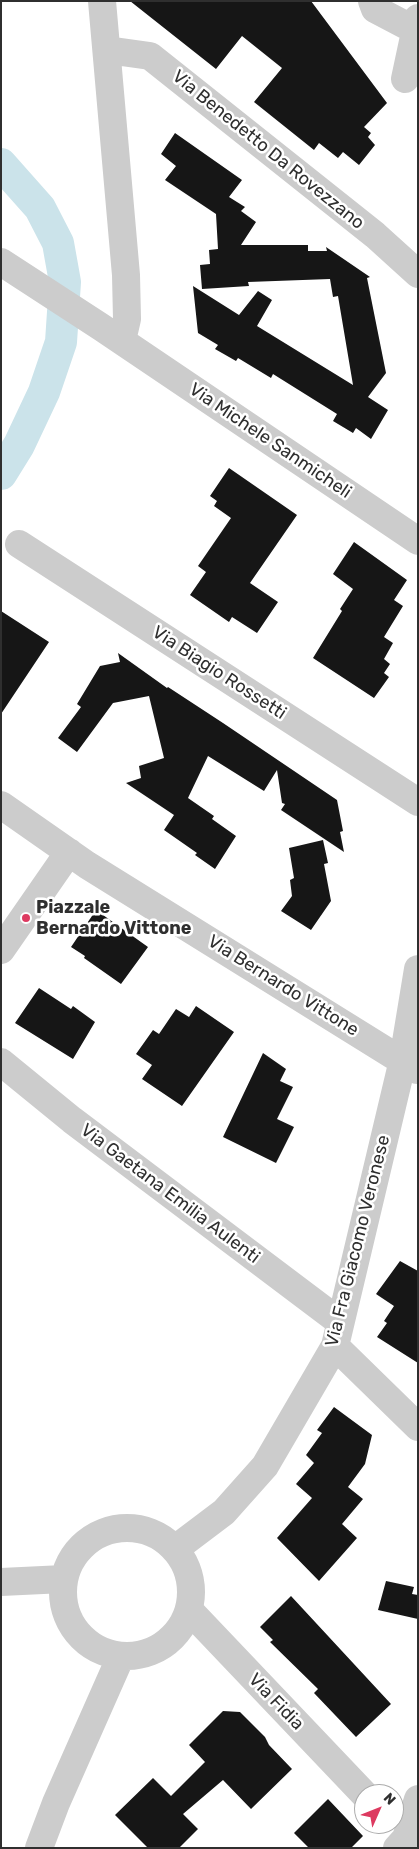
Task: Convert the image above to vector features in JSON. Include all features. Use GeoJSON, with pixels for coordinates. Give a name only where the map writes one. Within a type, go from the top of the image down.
{"type":"FeatureCollection","features":[{"type":"Feature","properties":{"kind":"street"},"geometry":{"type":"LineString","coordinates":[[102,1],[126,275],[127,319],[112,334]]}},
{"type":"Feature","properties":{"kind":"street"},"geometry":{"type":"LineString","coordinates":[[372,1],[375,9],[416,24],[405,79]]}},
{"type":"Feature","properties":{"kind":"street","name":"Via Benedetto Da Rovezzano"},"geometry":{"type":"LineString","coordinates":[[107,50],[150,56],[375,235],[418,274]]}},
{"type":"Feature","properties":{"kind":"street","name":"Via Michele Sanmicheli"},"geometry":{"type":"LineString","coordinates":[[7,266],[112,334],[418,541]]}},
{"type":"Feature","properties":{"kind":"street","name":"Via Biagio Rossetti"},"geometry":{"type":"LineString","coordinates":[[20,544],[418,802]]}},
{"type":"Feature","properties":{"kind":"street"},"geometry":{"type":"LineString","coordinates":[[1,804],[78,858],[1,950]]}},
{"type":"Feature","properties":{"kind":"street","name":"Via Bernardo Vittone"},"geometry":{"type":"LineString","coordinates":[[78,858],[410,1065]]}},
{"type":"Feature","properties":{"kind":"street","name":"Via Fra Giacomo Veronese"},"geometry":{"type":"LineString","coordinates":[[175,1549],[224,1512],[265,1466],[338,1334],[410,1065],[418,969]]}},
{"type":"Feature","properties":{"kind":"street","name":"Via Gaetana Emilia Aulenti"},"geometry":{"type":"LineString","coordinates":[[1,1062],[338,1334],[418,1427]]}},
{"type":"Feature","properties":{"kind":"street"},"geometry":{"type":"LineString","coordinates":[[120,1528],[141,1529],[159,1537],[175,1549],[186,1566],[191,1588],[189,1610],[179,1630],[163,1646],[142,1654],[120,1656],[99,1650],[81,1637],[69,1618],[63,1599],[64,1579],[72,1560],[84,1544],[101,1533],[120,1528]]}},
{"type":"Feature","properties":{"kind":"street"},"geometry":{"type":"LineString","coordinates":[[13,1581],[64,1579]]}},
{"type":"Feature","properties":{"kind":"street","name":"Via Fidia"},"geometry":{"type":"LineString","coordinates":[[189,1610],[354,1784]]}},
{"type":"Feature","properties":{"kind":"street"},"geometry":{"type":"LineString","coordinates":[[39,1848],[56,1803],[120,1656]]}},
{"type":"Feature","properties":{"kind":"street"},"geometry":{"type":"LineString","coordinates":[[403,1839],[418,1799]]}},
{"type":"Feature","properties":{"kind":"building"},"geometry":{"type":"Polygon","coordinates":[[[130,1],[311,1],[387,103],[364,127],[371,133],[368,137],[375,145],[359,165],[343,152],[338,158],[319,143],[314,150],[254,102],[282,68],[242,36],[216,69],[130,1]]]}},
{"type":"Feature","properties":{"kind":"building"},"geometry":{"type":"Polygon","coordinates":[[[175,133],[242,180],[229,197],[245,207],[241,211],[256,222],[241,245],[308,245],[308,251],[327,251],[326,247],[370,277],[367,278],[386,373],[368,397],[388,410],[371,439],[356,428],[353,433],[333,421],[337,414],[273,374],[271,378],[238,358],[236,361],[215,349],[218,345],[198,333],[193,286],[239,315],[258,291],[272,300],[257,326],[353,385],[338,296],[333,297],[330,279],[248,282],[249,286],[202,289],[200,265],[210,264],[209,250],[218,249],[216,214],[165,180],[176,166],[161,154],[175,133]]]}},
{"type":"Feature","properties":{"kind":"building"},"geometry":{"type":"Polygon","coordinates":[[[229,468],[297,515],[250,583],[278,602],[257,633],[232,617],[229,622],[190,595],[206,572],[198,566],[231,518],[214,506],[217,501],[210,496],[229,468]]]}},
{"type":"Feature","properties":{"kind":"building"},"geometry":{"type":"Polygon","coordinates":[[[354,542],[407,580],[394,600],[403,606],[384,637],[393,643],[384,659],[390,664],[384,673],[389,677],[374,698],[313,658],[342,611],[340,609],[353,589],[333,574],[354,542]]]}},
{"type":"Feature","properties":{"kind":"building"},"geometry":{"type":"Polygon","coordinates":[[[1,611],[49,642],[1,714],[1,611]]]}},
{"type":"Feature","properties":{"kind":"building"},"geometry":{"type":"Polygon","coordinates":[[[118,653],[167,688],[223,723],[337,800],[343,831],[340,832],[344,852],[281,810],[285,804],[282,803],[277,770],[264,791],[208,756],[188,798],[214,816],[212,819],[236,836],[215,869],[195,855],[197,853],[164,830],[174,815],[126,783],[141,778],[139,766],[164,758],[149,696],[113,703],[77,752],[58,738],[81,707],[77,704],[100,666],[120,662],[118,653]]]}},
{"type":"Feature","properties":{"kind":"building"},"geometry":{"type":"Polygon","coordinates":[[[323,840],[328,863],[324,864],[331,901],[311,930],[281,911],[292,896],[290,880],[294,878],[289,848],[323,840]]]}},
{"type":"Feature","properties":{"kind":"building"},"geometry":{"type":"Polygon","coordinates":[[[96,910],[148,947],[121,984],[71,947],[96,910]]]}},
{"type":"Feature","properties":{"kind":"building"},"geometry":{"type":"Polygon","coordinates":[[[39,988],[71,1009],[73,1006],[95,1022],[73,1059],[15,1023],[39,988]]]}},
{"type":"Feature","properties":{"kind":"building"},"geometry":{"type":"Polygon","coordinates":[[[196,1006],[234,1032],[182,1106],[142,1079],[152,1065],[136,1054],[153,1030],[159,1034],[176,1009],[189,1017],[196,1006]]]}},
{"type":"Feature","properties":{"kind":"building"},"geometry":{"type":"Polygon","coordinates":[[[263,1053],[286,1069],[280,1081],[293,1087],[277,1119],[294,1127],[276,1163],[223,1137],[263,1053]]]}},
{"type":"Feature","properties":{"kind":"building"},"geometry":{"type":"Polygon","coordinates":[[[400,1261],[418,1271],[418,1363],[377,1337],[387,1323],[384,1321],[394,1306],[376,1294],[400,1261]]]}},
{"type":"Feature","properties":{"kind":"building"},"geometry":{"type":"Polygon","coordinates":[[[334,1407],[372,1435],[365,1464],[348,1487],[363,1499],[342,1524],[357,1538],[319,1581],[277,1538],[312,1498],[296,1484],[314,1463],[306,1455],[322,1433],[317,1430],[334,1407]]]}},
{"type":"Feature","properties":{"kind":"building"},"geometry":{"type":"Polygon","coordinates":[[[386,1581],[414,1587],[412,1594],[418,1595],[418,1619],[378,1610],[386,1581]]]}},
{"type":"Feature","properties":{"kind":"building"},"geometry":{"type":"Polygon","coordinates":[[[291,1596],[391,1704],[356,1737],[314,1693],[318,1689],[270,1642],[273,1640],[260,1627],[291,1596]]]}},
{"type":"Feature","properties":{"kind":"building"},"geometry":{"type":"Polygon","coordinates":[[[223,1711],[240,1712],[265,1737],[269,1745],[292,1769],[251,1809],[223,1780],[183,1814],[198,1829],[179,1848],[148,1848],[115,1815],[153,1778],[171,1796],[205,1762],[189,1745],[223,1711]]]}},
{"type":"Feature","properties":{"kind":"building"},"geometry":{"type":"Polygon","coordinates":[[[328,1799],[354,1826],[354,1834],[361,1834],[363,1836],[351,1848],[309,1848],[294,1833],[328,1799]]]}},
{"type":"Feature","properties":{"kind":"waterway"},"geometry":{"type":"LineString","coordinates":[[1,164],[40,208],[58,243],[65,282],[61,342],[44,392],[19,445],[1,474]]}},
{"type":"Feature","properties":{"kind":"place","name":"Piazzale Bernardo Vittone"},"geometry":{"type":"Point","coordinates":[26,918]}}]}
